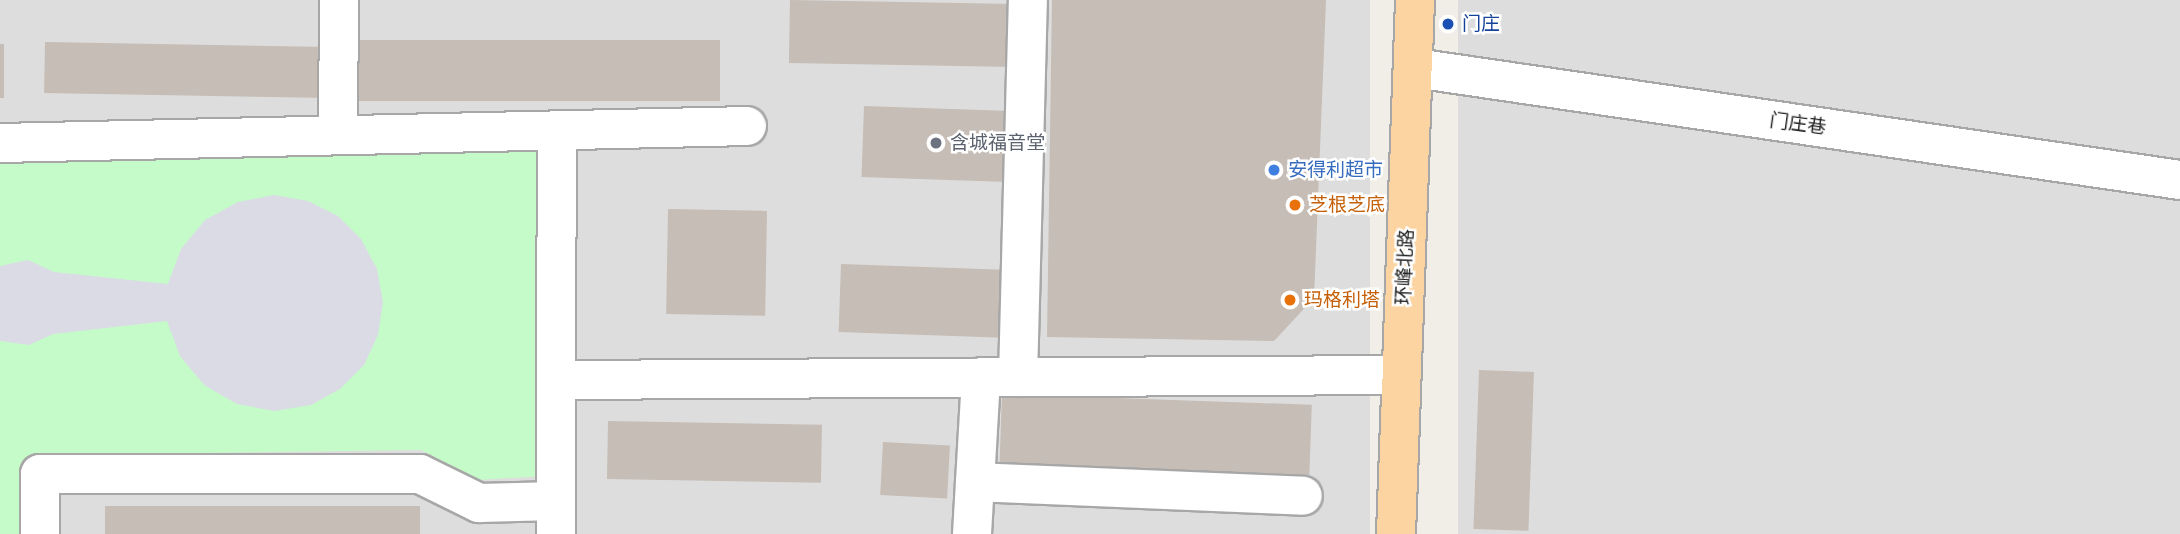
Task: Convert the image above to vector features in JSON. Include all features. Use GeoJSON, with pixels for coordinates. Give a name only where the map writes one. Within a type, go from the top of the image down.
{"type":"FeatureCollection","features":[{"type":"Feature","properties":{"kind":"main road","name":"环峰北路"},"geometry":{"type":"LineString","coordinates":[[1396,534],[1400,375],[1415,68],[1415,0]]}},
{"type":"Feature","properties":{"kind":"street"},"geometry":{"type":"LineString","coordinates":[[338,135],[339,0]]}},
{"type":"Feature","properties":{"kind":"street"},"geometry":{"type":"LineString","coordinates":[[1018,377],[1028,0]]}},
{"type":"Feature","properties":{"kind":"street","name":"门庄巷"},"geometry":{"type":"LineString","coordinates":[[1415,68],[2180,180]]}},
{"type":"Feature","properties":{"kind":"street"},"geometry":{"type":"LineString","coordinates":[[0,143],[747,126]]}},
{"type":"Feature","properties":{"kind":"street"},"geometry":{"type":"LineString","coordinates":[[40,534],[40,474],[420,474],[479,503],[556,517],[557,131]]}},
{"type":"Feature","properties":{"kind":"street"},"geometry":{"type":"LineString","coordinates":[[557,380],[1400,375]]}},
{"type":"Feature","properties":{"kind":"street"},"geometry":{"type":"LineString","coordinates":[[972,534],[981,377]]}},
{"type":"Feature","properties":{"kind":"street"},"geometry":{"type":"LineString","coordinates":[[975,482],[1303,496]]}},
{"type":"Feature","properties":{"kind":"shaded area"},"geometry":{"type":"Polygon","coordinates":[[[0,0],[1370,0],[1370,534],[0,534],[0,0]]]}},
{"type":"Feature","properties":{"kind":"shaded area","name":"门庄"},"geometry":{"type":"Polygon","coordinates":[[[1458,0],[2180,0],[2180,534],[1458,534],[1458,0]]]}},
{"type":"Feature","properties":{"kind":"shaded area"},"geometry":{"type":"Polygon","coordinates":[[[274,195],[308,201],[338,216],[361,239],[377,269],[383,302],[378,335],[364,365],[340,389],[311,405],[274,411],[237,404],[204,385],[180,356],[167,321],[53,334],[29,345],[0,341],[0,266],[28,260],[54,272],[168,284],[181,249],[205,220],[238,202],[274,195]]]}},
{"type":"Feature","properties":{"kind":"green space"},"geometry":{"type":"Polygon","coordinates":[[[541,140],[547,476],[477,480],[421,450],[54,455],[20,492],[21,534],[0,534],[0,155],[541,140]]]}},
{"type":"Feature","properties":{"kind":"building"},"geometry":{"type":"Polygon","coordinates":[[[790,0],[1015,4],[1014,67],[789,63],[790,0]]]}},
{"type":"Feature","properties":{"kind":"building"},"geometry":{"type":"Polygon","coordinates":[[[1052,0],[1326,0],[1314,298],[1274,341],[1047,337],[1052,0]]]}},
{"type":"Feature","properties":{"kind":"building"},"geometry":{"type":"Polygon","coordinates":[[[346,40],[720,40],[720,101],[346,101],[346,40]]]}},
{"type":"Feature","properties":{"kind":"building"},"geometry":{"type":"Polygon","coordinates":[[[45,42],[330,47],[329,98],[44,93],[45,42]]]}},
{"type":"Feature","properties":{"kind":"building"},"geometry":{"type":"Polygon","coordinates":[[[0,44],[4,44],[4,98],[0,98],[0,44]]]}},
{"type":"Feature","properties":{"kind":"building","name":"含城福音堂"},"geometry":{"type":"Polygon","coordinates":[[[864,106],[1010,111],[1007,182],[862,177],[864,106]]]}},
{"type":"Feature","properties":{"kind":"building"},"geometry":{"type":"Polygon","coordinates":[[[668,209],[767,211],[765,316],[666,314],[668,209]]]}},
{"type":"Feature","properties":{"kind":"building"},"geometry":{"type":"Polygon","coordinates":[[[841,264],[1020,270],[1018,338],[839,332],[841,264]]]}},
{"type":"Feature","properties":{"kind":"building"},"geometry":{"type":"Polygon","coordinates":[[[1479,370],[1534,372],[1528,531],[1473,529],[1479,370]]]}},
{"type":"Feature","properties":{"kind":"building"},"geometry":{"type":"Polygon","coordinates":[[[1002,394],[1312,405],[1309,475],[1000,464],[1002,394]]]}},
{"type":"Feature","properties":{"kind":"building"},"geometry":{"type":"Polygon","coordinates":[[[608,421],[822,425],[821,483],[607,479],[608,421]]]}},
{"type":"Feature","properties":{"kind":"building"},"geometry":{"type":"Polygon","coordinates":[[[883,442],[950,446],[947,498],[880,495],[883,442]]]}},
{"type":"Feature","properties":{"kind":"building"},"geometry":{"type":"Polygon","coordinates":[[[105,506],[420,506],[420,534],[105,534],[105,506]]]}},
{"type":"Feature","properties":{"kind":"place","name":"门庄"},"geometry":{"type":"Point","coordinates":[1448,24]}},
{"type":"Feature","properties":{"kind":"place","name":"含城福音堂"},"geometry":{"type":"Point","coordinates":[936,143]}},
{"type":"Feature","properties":{"kind":"place","name":"安得利超市"},"geometry":{"type":"Point","coordinates":[1274,170]}},
{"type":"Feature","properties":{"kind":"place","name":"芝根芝底"},"geometry":{"type":"Point","coordinates":[1295,205]}},
{"type":"Feature","properties":{"kind":"place","name":"玛格利塔"},"geometry":{"type":"Point","coordinates":[1290,300]}}]}
